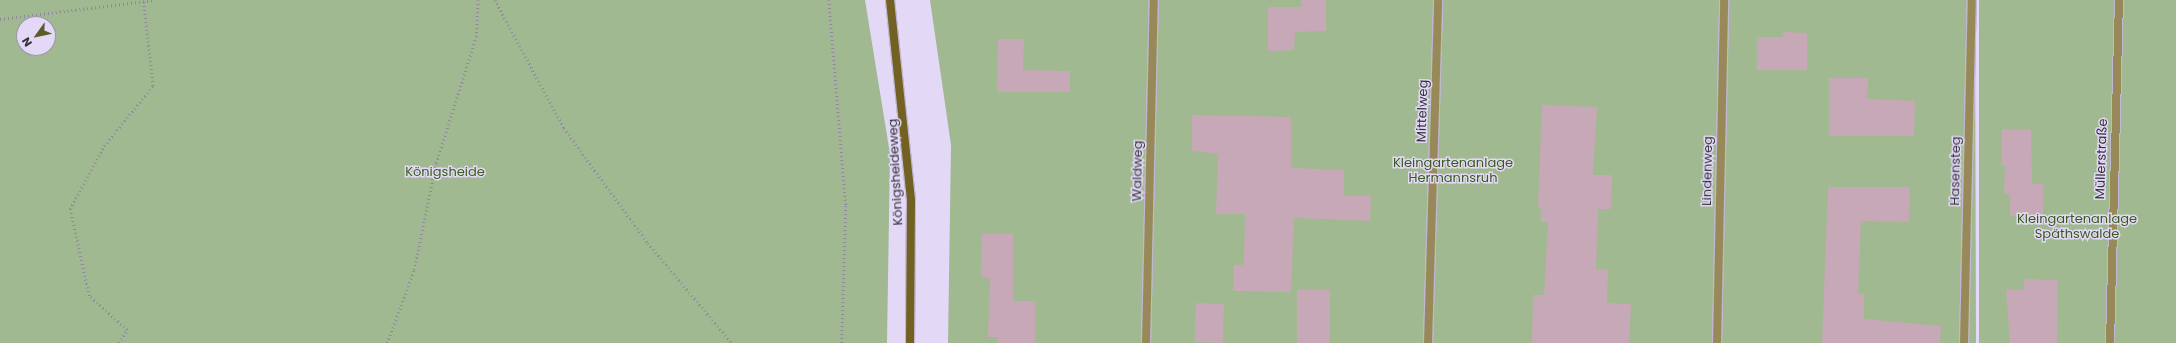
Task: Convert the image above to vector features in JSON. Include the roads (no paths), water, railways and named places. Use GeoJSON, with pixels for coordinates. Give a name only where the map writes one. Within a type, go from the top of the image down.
{"type":"FeatureCollection","features":[{"type":"Feature","properties":{"kind":"street","name":"Königsheideweg"},"geometry":{"type":"LineString","coordinates":[[890,0],[910,186],[910,343]]}},
{"type":"Feature","properties":{"kind":"lane","name":"Waldweg"},"geometry":{"type":"LineString","coordinates":[[1146,343],[1154,0]]}},
{"type":"Feature","properties":{"kind":"lane","name":"Mittelweg"},"geometry":{"type":"LineString","coordinates":[[1428,343],[1438,0]]}},
{"type":"Feature","properties":{"kind":"lane","name":"Lindenweg"},"geometry":{"type":"LineString","coordinates":[[1717,343],[1724,0]]}},
{"type":"Feature","properties":{"kind":"lane","name":"Hasensteg"},"geometry":{"type":"LineString","coordinates":[[1964,343],[1972,0]]}},
{"type":"Feature","properties":{"kind":"lane","name":"Müllerstraße"},"geometry":{"type":"LineString","coordinates":[[2110,343],[2119,0]]}},
{"type":"Feature","properties":{"kind":"park label","name":"Königsheide"},"geometry":{"type":"Point","coordinates":[445,172]}},
{"type":"Feature","properties":{"kind":"park label","name":"Kleingartenanlage Hermannsruh"},"geometry":{"type":"Point","coordinates":[1453,172]}},
{"type":"Feature","properties":{"kind":"park label","name":"Kleingartenanlage Späthswalde"},"geometry":{"type":"Point","coordinates":[2077,228]}}]}
